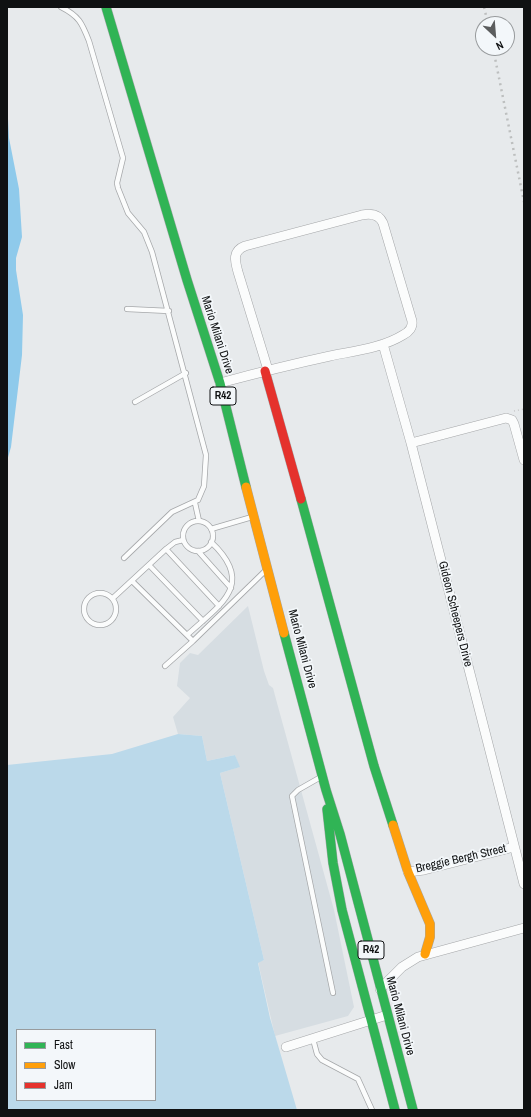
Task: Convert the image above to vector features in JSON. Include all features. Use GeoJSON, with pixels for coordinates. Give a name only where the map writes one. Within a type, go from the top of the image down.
{"type":"FeatureCollection","features":[{"type":"Feature","properties":{"kind":"main road","name":"Mario Milani Drive"},"geometry":{"type":"LineString","coordinates":[[106,7],[187,280],[220,383],[253,516],[326,790],[334,812],[413,1110]]}},
{"type":"Feature","properties":{"kind":"main road"},"geometry":{"type":"LineString","coordinates":[[266,370],[372,759],[408,872],[430,924],[430,937],[425,954]]}},
{"type":"Feature","properties":{"kind":"main road","name":"Mario Milani Drive"},"geometry":{"type":"LineString","coordinates":[[326,790],[327,818],[333,863],[346,925],[370,1021],[395,1110]]}},
{"type":"Feature","properties":{"kind":"main road"},"geometry":{"type":"LineString","coordinates":[[346,925],[363,920]]}},
{"type":"Feature","properties":{"kind":"street"},"geometry":{"type":"LineString","coordinates":[[220,383],[266,370],[383,344],[407,332],[412,327],[412,321],[383,223],[376,215],[365,214],[244,246],[236,252],[234,257],[266,370]]}},
{"type":"Feature","properties":{"kind":"street","name":"Gideon Scheepers Drive"},"geometry":{"type":"LineString","coordinates":[[383,344],[412,443],[524,884]]}},
{"type":"Feature","properties":{"kind":"street"},"geometry":{"type":"LineString","coordinates":[[412,443],[506,418],[512,420],[514,424],[524,460]]}},
{"type":"Feature","properties":{"kind":"street","name":"Breggie Bergh Street"},"geometry":{"type":"LineString","coordinates":[[408,872],[424,870],[514,847]]}},
{"type":"Feature","properties":{"kind":"street"},"geometry":{"type":"LineString","coordinates":[[380,989],[402,967],[413,959],[425,954],[524,928]]}},
{"type":"Feature","properties":{"kind":"street"},"geometry":{"type":"LineString","coordinates":[[286,1047],[388,1015]]}},
{"type":"Feature","properties":{"kind":"lane"},"geometry":{"type":"LineString","coordinates":[[61,7],[70,12],[82,23],[89,41],[123,158],[117,183],[118,188],[128,213],[144,232],[148,240],[169,310],[206,455],[204,486],[201,496],[195,503],[172,512],[124,558]]}},
{"type":"Feature","properties":{"kind":"lane"},"geometry":{"type":"LineString","coordinates":[[127,309],[169,310]]}},
{"type":"Feature","properties":{"kind":"lane"},"geometry":{"type":"LineString","coordinates":[[135,402],[186,374]]}},
{"type":"Feature","properties":{"kind":"lane"},"geometry":{"type":"LineString","coordinates":[[195,503],[199,521]]}},
{"type":"Feature","properties":{"kind":"lane"},"geometry":{"type":"LineString","coordinates":[[211,529],[253,516]]}},
{"type":"Feature","properties":{"kind":"lane"},"geometry":{"type":"LineString","coordinates":[[198,551],[203,550],[211,542],[211,529],[208,525],[199,521],[190,523],[186,526],[183,540],[189,548],[198,551],[231,588]]}},
{"type":"Feature","properties":{"kind":"lane"},"geometry":{"type":"LineString","coordinates":[[112,598],[166,548],[175,542],[183,540]]}},
{"type":"Feature","properties":{"kind":"lane"},"geometry":{"type":"LineString","coordinates":[[187,635],[219,606],[231,588],[234,579],[229,563],[222,552],[211,542]]}},
{"type":"Feature","properties":{"kind":"lane"},"geometry":{"type":"LineString","coordinates":[[166,548],[219,606]]}},
{"type":"Feature","properties":{"kind":"lane"},"geometry":{"type":"LineString","coordinates":[[149,565],[203,621]]}},
{"type":"Feature","properties":{"kind":"lane"},"geometry":{"type":"LineString","coordinates":[[166,666],[194,641],[268,568]]}},
{"type":"Feature","properties":{"kind":"lane"},"geometry":{"type":"LineString","coordinates":[[132,580],[194,641]]}},
{"type":"Feature","properties":{"kind":"lane"},"geometry":{"type":"LineString","coordinates":[[99,593],[104,593],[112,598],[116,609],[113,619],[104,624],[98,624],[89,620],[84,611],[86,601],[90,597],[99,593]]}},
{"type":"Feature","properties":{"kind":"lane"},"geometry":{"type":"LineString","coordinates":[[323,776],[298,790],[292,796],[333,993]]}},
{"type":"Feature","properties":{"kind":"lane"},"geometry":{"type":"LineString","coordinates":[[313,1039],[317,1054],[322,1060],[358,1078],[372,1110]]}},
{"type":"Feature","properties":{"kind":"shaded area"},"geometry":{"type":"Polygon","coordinates":[[[248,606],[264,671],[269,685],[273,688],[334,910],[354,1007],[348,1016],[275,1036],[258,962],[264,960],[220,773],[239,767],[235,755],[207,761],[202,736],[178,734],[173,717],[190,698],[177,686],[180,663],[190,653],[198,655],[248,606]]]}},
{"type":"Feature","properties":{"kind":"shaded area"},"geometry":{"type":"Polygon","coordinates":[[[178,734],[202,736],[207,761],[235,755],[240,767],[220,773],[264,960],[258,963],[270,1018],[297,1110],[7,1110],[7,765],[112,754],[178,734]]]}},
{"type":"Feature","properties":{"kind":"water"},"geometry":{"type":"Polygon","coordinates":[[[7,99],[9,138],[19,189],[22,237],[16,258],[16,270],[23,315],[22,355],[11,447],[7,461],[7,99]]]}},
{"type":"Feature","properties":{"kind":"railway"},"geometry":{"type":"LineString","coordinates":[[484,7],[486,16]]}},
{"type":"Feature","properties":{"kind":"railway"},"geometry":{"type":"LineString","coordinates":[[495,56],[524,202]]}},
{"type":"Feature","properties":{"kind":"traffic: fast"},"geometry":{"type":"LineString","coordinates":[[106,7],[187,280],[220,383],[246,487]]}},
{"type":"Feature","properties":{"kind":"traffic: fast"},"geometry":{"type":"LineString","coordinates":[[301,499],[374,766],[393,825]]}},
{"type":"Feature","properties":{"kind":"traffic: fast"},"geometry":{"type":"LineString","coordinates":[[284,633],[326,790],[340,834],[413,1110]]}},
{"type":"Feature","properties":{"kind":"traffic: fast"},"geometry":{"type":"LineString","coordinates":[[327,809],[333,863],[342,910],[395,1110]]}},
{"type":"Feature","properties":{"kind":"traffic: slow"},"geometry":{"type":"LineString","coordinates":[[246,487],[284,633]]}},
{"type":"Feature","properties":{"kind":"traffic: slow"},"geometry":{"type":"LineString","coordinates":[[393,825],[408,872],[430,924],[430,937],[425,954]]}},
{"type":"Feature","properties":{"kind":"traffic: jam"},"geometry":{"type":"LineString","coordinates":[[265,371],[301,499]]}}]}
